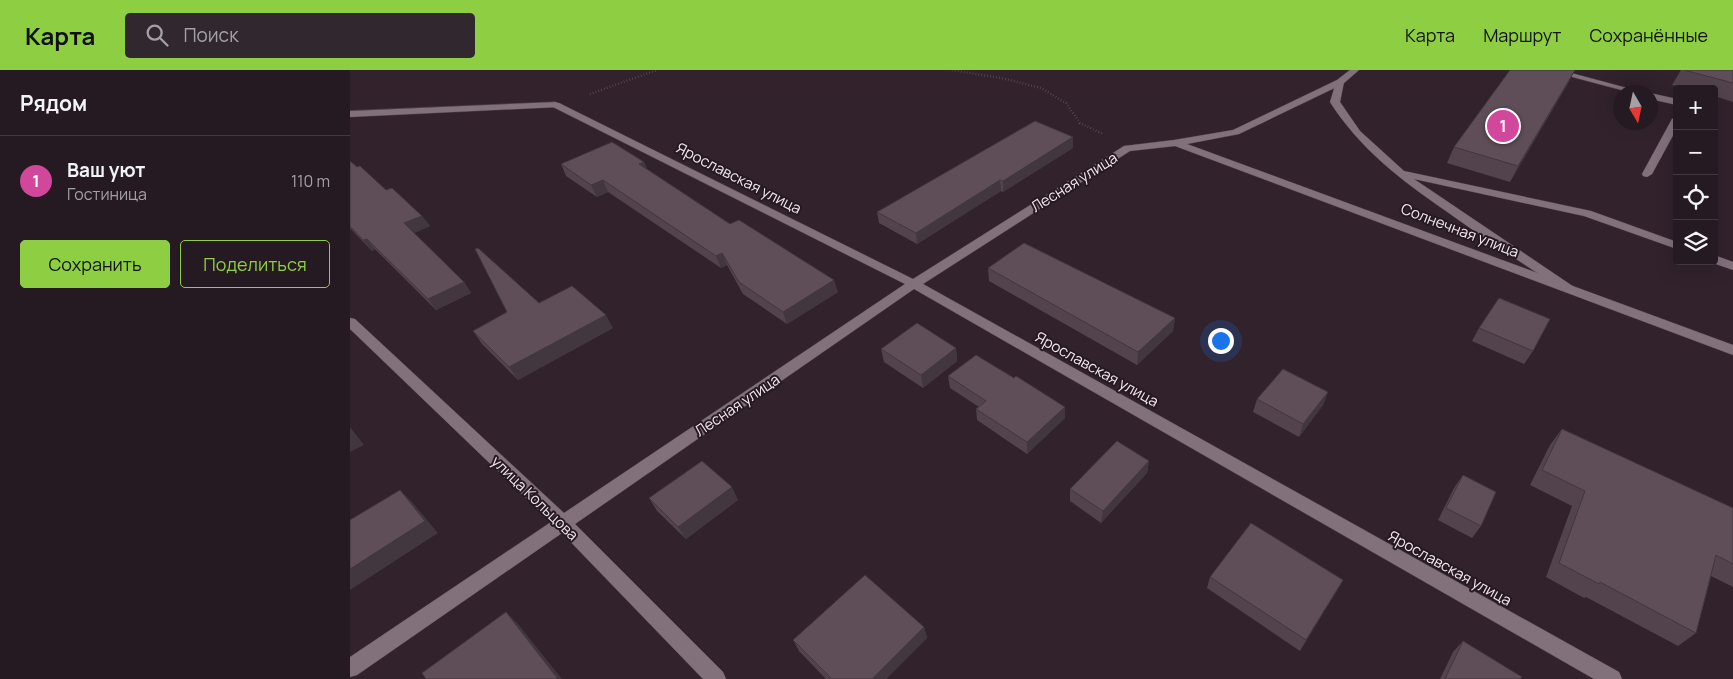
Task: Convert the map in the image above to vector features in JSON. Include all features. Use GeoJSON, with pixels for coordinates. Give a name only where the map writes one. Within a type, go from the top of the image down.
{"type":"FeatureCollection","features":[{"type":"Feature","properties":{"kind":"street"},"geometry":{"type":"LineString","coordinates":[[1127,148],[1174,143],[1236,132],[1340,82],[1355,70]]}},
{"type":"Feature","properties":{"kind":"street"},"geometry":{"type":"LineString","coordinates":[[1550,70],[1613,86]]}},
{"type":"Feature","properties":{"kind":"street"},"geometry":{"type":"LineString","coordinates":[[1340,82],[1335,102],[1344,119],[1367,146],[1397,172],[1571,289]]}},
{"type":"Feature","properties":{"kind":"street"},"geometry":{"type":"LineString","coordinates":[[1658,98],[1673,101]]}},
{"type":"Feature","properties":{"kind":"street"},"geometry":{"type":"LineString","coordinates":[[350,114],[556,105]]}},
{"type":"Feature","properties":{"kind":"street","name":"Ярославская улица"},"geometry":{"type":"LineString","coordinates":[[556,105],[914,284],[1612,679]]}},
{"type":"Feature","properties":{"kind":"street"},"geometry":{"type":"LineString","coordinates":[[1647,174],[1673,127]]}},
{"type":"Feature","properties":{"kind":"street","name":"Солнечная улица"},"geometry":{"type":"LineString","coordinates":[[1174,143],[1210,154],[1733,350]]}},
{"type":"Feature","properties":{"kind":"street","name":"Лесная улица"},"geometry":{"type":"LineString","coordinates":[[350,668],[914,284],[1127,148]]}},
{"type":"Feature","properties":{"kind":"street"},"geometry":{"type":"LineString","coordinates":[[1397,172],[1587,213],[1673,245]]}},
{"type":"Feature","properties":{"kind":"street"},"geometry":{"type":"LineString","coordinates":[[1718,260],[1733,266]]}},
{"type":"Feature","properties":{"kind":"street","name":"улица Кольцова"},"geometry":{"type":"LineString","coordinates":[[350,322],[564,524],[716,679]]}},
{"type":"Feature","properties":{"kind":"path"},"geometry":{"type":"LineString","coordinates":[[556,105],[658,70]]}},
{"type":"Feature","properties":{"kind":"path"},"geometry":{"type":"LineString","coordinates":[[952,70],[1001,78],[1041,88],[1066,103],[1080,123],[1127,148]]}},
{"type":"Feature","properties":{"kind":"building"},"geometry":{"type":"Polygon","coordinates":[[[1510,70],[1575,70],[1518,166],[1454,147],[1510,70]]]}},
{"type":"Feature","properties":{"kind":"building"},"geometry":{"type":"Polygon","coordinates":[[[1684,70],[1733,70],[1733,83],[1684,70]]]}},
{"type":"Feature","properties":{"kind":"building"},"geometry":{"type":"Polygon","coordinates":[[[1035,121],[1073,137],[916,233],[877,212],[1035,121]]]}},
{"type":"Feature","properties":{"kind":"building"},"geometry":{"type":"Polygon","coordinates":[[[612,142],[644,162],[639,164],[730,224],[739,220],[834,280],[783,312],[739,282],[722,253],[716,256],[603,180],[591,185],[561,164],[612,142]]]}},
{"type":"Feature","properties":{"kind":"building"},"geometry":{"type":"Polygon","coordinates":[[[350,161],[357,167],[360,166],[386,190],[392,188],[422,216],[404,223],[464,282],[428,299],[367,239],[363,240],[350,226],[350,161]]]}},
{"type":"Feature","properties":{"kind":"building"},"geometry":{"type":"Polygon","coordinates":[[[1024,243],[1175,318],[1138,352],[988,268],[1024,243]]]}},
{"type":"Feature","properties":{"kind":"building"},"geometry":{"type":"Polygon","coordinates":[[[478,248],[539,303],[572,286],[606,315],[509,367],[473,331],[507,312],[475,249],[478,248]]]}},
{"type":"Feature","properties":{"kind":"building"},"geometry":{"type":"Polygon","coordinates":[[[1499,298],[1550,319],[1533,351],[1479,328],[1499,298]]]}},
{"type":"Feature","properties":{"kind":"building"},"geometry":{"type":"Polygon","coordinates":[[[917,323],[956,348],[921,375],[881,349],[917,323]]]}},
{"type":"Feature","properties":{"kind":"building"},"geometry":{"type":"Polygon","coordinates":[[[976,355],[1014,378],[1016,376],[1065,407],[1027,442],[976,409],[986,401],[948,376],[976,355]]]}},
{"type":"Feature","properties":{"kind":"building"},"geometry":{"type":"Polygon","coordinates":[[[1283,369],[1328,392],[1303,424],[1257,399],[1283,369]]]}},
{"type":"Feature","properties":{"kind":"building"},"geometry":{"type":"Polygon","coordinates":[[[1562,429],[1733,508],[1733,564],[1716,555],[1696,633],[1600,582],[1599,584],[1559,563],[1585,491],[1542,470],[1562,429]]]}},
{"type":"Feature","properties":{"kind":"building"},"geometry":{"type":"Polygon","coordinates":[[[1117,441],[1149,461],[1103,511],[1070,489],[1117,441]]]}},
{"type":"Feature","properties":{"kind":"building"},"geometry":{"type":"Polygon","coordinates":[[[702,461],[732,487],[678,527],[649,498],[702,461]]]}},
{"type":"Feature","properties":{"kind":"building"},"geometry":{"type":"Polygon","coordinates":[[[1463,475],[1496,492],[1481,526],[1446,508],[1463,475]]]}},
{"type":"Feature","properties":{"kind":"building"},"geometry":{"type":"Polygon","coordinates":[[[400,490],[425,521],[350,569],[350,520],[400,490]]]}},
{"type":"Feature","properties":{"kind":"building"},"geometry":{"type":"Polygon","coordinates":[[[1251,523],[1343,580],[1306,640],[1210,577],[1251,523]]]}},
{"type":"Feature","properties":{"kind":"building"},"geometry":{"type":"Polygon","coordinates":[[[865,575],[924,627],[872,679],[832,679],[793,640],[865,575]]]}},
{"type":"Feature","properties":{"kind":"building"},"geometry":{"type":"Polygon","coordinates":[[[506,612],[558,679],[426,679],[422,673],[506,612]]]}},
{"type":"Feature","properties":{"kind":"building"},"geometry":{"type":"Polygon","coordinates":[[[1463,641],[1522,677],[1520,679],[1445,679],[1463,641]]]}},
{"type":"Feature","properties":{"kind":"place","name":"Ваш уют"},"geometry":{"type":"Point","coordinates":[1503,126]}}]}
